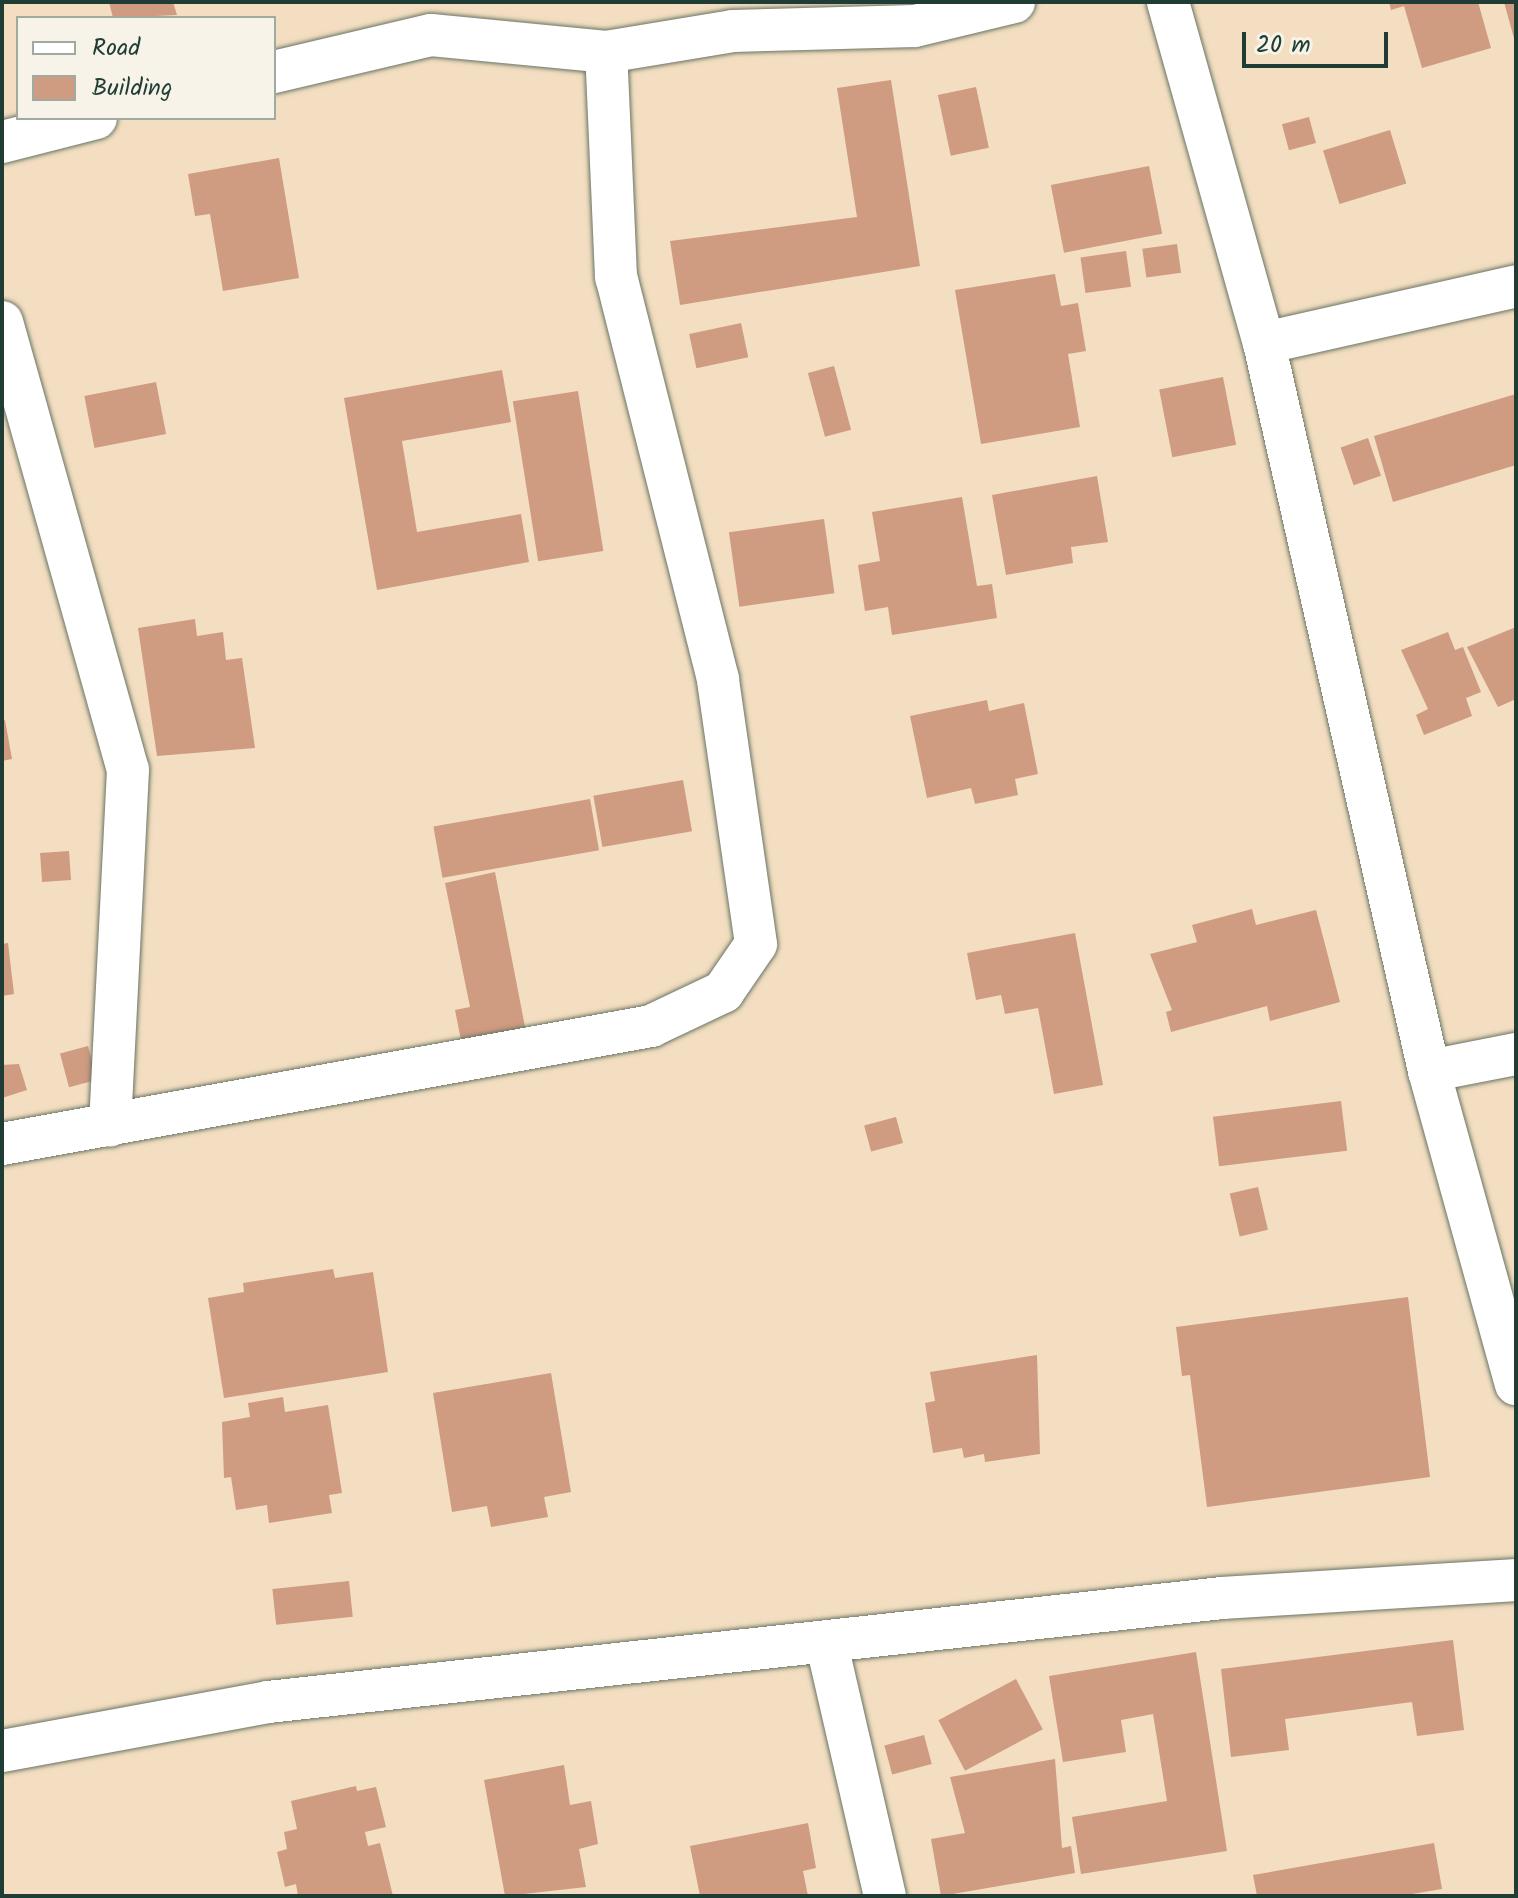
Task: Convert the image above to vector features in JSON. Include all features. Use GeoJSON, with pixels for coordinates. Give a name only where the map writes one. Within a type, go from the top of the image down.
{"type":"FeatureCollection","features":[{"type":"Feature","properties":{"kind":"street"},"geometry":{"type":"LineString","coordinates":[[276,71],[430,19],[606,52],[733,31],[915,26],[1014,2]]}},
{"type":"Feature","properties":{"kind":"street"},"geometry":{"type":"LineString","coordinates":[[1168,2],[1264,343],[1429,1071],[1516,1384]]}},
{"type":"Feature","properties":{"kind":"street"},"geometry":{"type":"LineString","coordinates":[[2,1144],[651,1026],[723,992],[756,944],[718,679],[616,277],[606,52]]}},
{"type":"Feature","properties":{"kind":"street"},"geometry":{"type":"LineString","coordinates":[[2,142],[88,120]]}},
{"type":"Feature","properties":{"kind":"street"},"geometry":{"type":"LineString","coordinates":[[1264,343],[1516,286]]}},
{"type":"Feature","properties":{"kind":"street"},"geometry":{"type":"LineString","coordinates":[[2,322],[128,770],[110,1126]]}},
{"type":"Feature","properties":{"kind":"street"},"geometry":{"type":"LineString","coordinates":[[1429,1071],[1516,1054]]}},
{"type":"Feature","properties":{"kind":"street"},"geometry":{"type":"LineString","coordinates":[[2,1751],[268,1702],[827,1645],[1222,1598],[1516,1580]]}},
{"type":"Feature","properties":{"kind":"street"},"geometry":{"type":"LineString","coordinates":[[827,1645],[885,1896]]}},
{"type":"Feature","properties":{"kind":"building"},"geometry":{"type":"Polygon","coordinates":[[[109,2],[173,2],[177,15],[156,16],[112,16],[109,2]]]}},
{"type":"Feature","properties":{"kind":"building"},"geometry":{"type":"Polygon","coordinates":[[[1389,2],[1478,2],[1491,48],[1422,68],[1404,6],[1391,10],[1389,2]]]}},
{"type":"Feature","properties":{"kind":"building"},"geometry":{"type":"Polygon","coordinates":[[[1504,2],[1516,2],[1516,42],[1515,42],[1504,2]]]}},
{"type":"Feature","properties":{"kind":"building"},"geometry":{"type":"Polygon","coordinates":[[[891,80],[920,266],[680,305],[670,241],[857,217],[837,88],[891,80]]]}},
{"type":"Feature","properties":{"kind":"building"},"geometry":{"type":"Polygon","coordinates":[[[976,87],[989,148],[951,156],[938,95],[976,87]]]}},
{"type":"Feature","properties":{"kind":"building"},"geometry":{"type":"Polygon","coordinates":[[[1309,117],[1316,143],[1289,150],[1282,124],[1309,117]]]}},
{"type":"Feature","properties":{"kind":"building"},"geometry":{"type":"Polygon","coordinates":[[[1390,130],[1406,184],[1339,204],[1323,150],[1390,130]]]}},
{"type":"Feature","properties":{"kind":"building"},"geometry":{"type":"Polygon","coordinates":[[[279,158],[299,278],[223,291],[210,214],[195,216],[188,174],[279,158]]]}},
{"type":"Feature","properties":{"kind":"building"},"geometry":{"type":"Polygon","coordinates":[[[1149,166],[1162,234],[1064,253],[1051,185],[1149,166]]]}},
{"type":"Feature","properties":{"kind":"building"},"geometry":{"type":"Polygon","coordinates":[[[1177,244],[1181,273],[1146,278],[1142,249],[1177,244]]]}},
{"type":"Feature","properties":{"kind":"building"},"geometry":{"type":"Polygon","coordinates":[[[1126,251],[1131,287],[1085,293],[1080,257],[1126,251]]]}},
{"type":"Feature","properties":{"kind":"building"},"geometry":{"type":"Polygon","coordinates":[[[1055,274],[1061,306],[1078,303],[1086,351],[1068,354],[1080,427],[981,444],[955,290],[1055,274]]]}},
{"type":"Feature","properties":{"kind":"building"},"geometry":{"type":"Polygon","coordinates":[[[741,323],[748,357],[696,368],[689,334],[741,323]]]}},
{"type":"Feature","properties":{"kind":"building"},"geometry":{"type":"Polygon","coordinates":[[[834,366],[851,430],[825,437],[808,373],[834,366]]]}},
{"type":"Feature","properties":{"kind":"building"},"geometry":{"type":"Polygon","coordinates":[[[502,370],[511,422],[402,441],[417,532],[521,514],[529,562],[377,590],[344,398],[502,370]]]}},
{"type":"Feature","properties":{"kind":"building"},"geometry":{"type":"Polygon","coordinates":[[[1223,377],[1236,445],[1172,457],[1159,389],[1223,377]]]}},
{"type":"Feature","properties":{"kind":"building"},"geometry":{"type":"Polygon","coordinates":[[[156,382],[166,434],[94,448],[84,396],[156,382]]]}},
{"type":"Feature","properties":{"kind":"building"},"geometry":{"type":"Polygon","coordinates":[[[578,391],[603,551],[538,561],[513,401],[578,391]]]}},
{"type":"Feature","properties":{"kind":"building"},"geometry":{"type":"Polygon","coordinates":[[[1516,394],[1516,465],[1393,502],[1374,436],[1516,394]]]}},
{"type":"Feature","properties":{"kind":"building"},"geometry":{"type":"Polygon","coordinates":[[[1368,438],[1381,476],[1354,485],[1341,447],[1368,438]]]}},
{"type":"Feature","properties":{"kind":"building"},"geometry":{"type":"Polygon","coordinates":[[[1097,476],[1108,542],[1071,547],[1073,563],[1006,575],[992,495],[1097,476]]]}},
{"type":"Feature","properties":{"kind":"building"},"geometry":{"type":"Polygon","coordinates":[[[962,497],[977,586],[992,584],[997,618],[892,635],[888,607],[865,611],[858,565],[880,561],[872,512],[962,497]]]}},
{"type":"Feature","properties":{"kind":"building"},"geometry":{"type":"Polygon","coordinates":[[[824,519],[834,593],[739,607],[729,532],[824,519]]]}},
{"type":"Feature","properties":{"kind":"building"},"geometry":{"type":"Polygon","coordinates":[[[195,619],[197,636],[223,632],[226,660],[242,658],[255,748],[157,756],[138,628],[195,619]]]}},
{"type":"Feature","properties":{"kind":"building"},"geometry":{"type":"Polygon","coordinates":[[[1516,627],[1516,699],[1498,707],[1467,647],[1516,627]]]}},
{"type":"Feature","properties":{"kind":"building"},"geometry":{"type":"Polygon","coordinates":[[[1448,632],[1455,650],[1463,647],[1481,692],[1466,698],[1472,716],[1424,735],[1416,715],[1428,709],[1401,650],[1448,632]]]}},
{"type":"Feature","properties":{"kind":"building"},"geometry":{"type":"Polygon","coordinates":[[[987,700],[989,711],[1024,703],[1038,774],[1015,779],[1018,795],[975,804],[971,788],[927,798],[910,716],[987,700]]]}},
{"type":"Feature","properties":{"kind":"building"},"geometry":{"type":"Polygon","coordinates":[[[5,720],[12,759],[2,761],[2,721],[5,720]]]}},
{"type":"Feature","properties":{"kind":"building"},"geometry":{"type":"Polygon","coordinates":[[[683,780],[692,831],[602,847],[593,796],[683,780]]]}},
{"type":"Feature","properties":{"kind":"building"},"geometry":{"type":"Polygon","coordinates":[[[590,799],[599,850],[442,878],[433,827],[590,799]]]}},
{"type":"Feature","properties":{"kind":"building"},"geometry":{"type":"Polygon","coordinates":[[[69,851],[71,880],[42,882],[40,853],[69,851]]]}},
{"type":"Feature","properties":{"kind":"building"},"geometry":{"type":"Polygon","coordinates":[[[495,872],[526,1032],[462,1045],[455,1010],[470,1007],[445,883],[495,872]]]}},
{"type":"Feature","properties":{"kind":"building"},"geometry":{"type":"Polygon","coordinates":[[[1252,909],[1256,925],[1316,910],[1340,1002],[1270,1021],[1267,1006],[1171,1032],[1166,1012],[1172,1010],[1150,954],[1197,942],[1192,925],[1252,909]]]}},
{"type":"Feature","properties":{"kind":"building"},"geometry":{"type":"Polygon","coordinates":[[[1075,933],[1103,1085],[1054,1094],[1038,1008],[1005,1014],[1001,995],[976,1000],[967,953],[1075,933]]]}},
{"type":"Feature","properties":{"kind":"building"},"geometry":{"type":"Polygon","coordinates":[[[8,943],[14,994],[2,996],[2,944],[8,943]]]}},
{"type":"Feature","properties":{"kind":"building"},"geometry":{"type":"Polygon","coordinates":[[[88,1046],[97,1080],[69,1087],[60,1054],[88,1046]]]}},
{"type":"Feature","properties":{"kind":"building"},"geometry":{"type":"Polygon","coordinates":[[[19,1064],[27,1090],[2,1098],[2,1065],[19,1064]]]}},
{"type":"Feature","properties":{"kind":"building"},"geometry":{"type":"Polygon","coordinates":[[[1341,1101],[1347,1151],[1219,1166],[1213,1117],[1341,1101]]]}},
{"type":"Feature","properties":{"kind":"building"},"geometry":{"type":"Polygon","coordinates":[[[896,1117],[903,1143],[871,1152],[864,1126],[896,1117]]]}},
{"type":"Feature","properties":{"kind":"building"},"geometry":{"type":"Polygon","coordinates":[[[1258,1187],[1268,1230],[1240,1236],[1230,1194],[1258,1187]]]}},
{"type":"Feature","properties":{"kind":"building"},"geometry":{"type":"Polygon","coordinates":[[[333,1269],[335,1278],[373,1272],[388,1372],[224,1398],[208,1298],[244,1292],[243,1283],[333,1269]]]}},
{"type":"Feature","properties":{"kind":"building"},"geometry":{"type":"Polygon","coordinates":[[[1408,1297],[1430,1477],[1207,1507],[1190,1375],[1182,1376],[1176,1327],[1408,1297]]]}},
{"type":"Feature","properties":{"kind":"building"},"geometry":{"type":"Polygon","coordinates":[[[1037,1355],[1040,1454],[985,1462],[984,1454],[964,1458],[962,1448],[933,1453],[925,1403],[935,1401],[930,1372],[1037,1355]]]}},
{"type":"Feature","properties":{"kind":"building"},"geometry":{"type":"Polygon","coordinates":[[[551,1373],[571,1492],[544,1497],[548,1517],[491,1527],[487,1506],[452,1512],[433,1393],[551,1373]]]}},
{"type":"Feature","properties":{"kind":"building"},"geometry":{"type":"Polygon","coordinates":[[[283,1397],[285,1412],[328,1405],[342,1493],[329,1495],[332,1513],[269,1523],[267,1505],[236,1510],[231,1477],[224,1478],[222,1422],[250,1417],[248,1403],[283,1397]]]}},
{"type":"Feature","properties":{"kind":"building"},"geometry":{"type":"Polygon","coordinates":[[[349,1581],[353,1617],[276,1625],[272,1589],[349,1581]]]}},
{"type":"Feature","properties":{"kind":"building"},"geometry":{"type":"Polygon","coordinates":[[[1453,1640],[1464,1730],[1417,1736],[1412,1702],[1285,1719],[1289,1750],[1231,1757],[1221,1669],[1453,1640]]]}},
{"type":"Feature","properties":{"kind":"building"},"geometry":{"type":"Polygon","coordinates":[[[1196,1652],[1227,1851],[1081,1874],[1072,1817],[1167,1801],[1153,1714],[1121,1720],[1126,1752],[1063,1762],[1049,1676],[1196,1652]]]}},
{"type":"Feature","properties":{"kind":"building"},"geometry":{"type":"Polygon","coordinates":[[[1016,1679],[1043,1729],[965,1771],[938,1720],[1016,1679]]]}},
{"type":"Feature","properties":{"kind":"building"},"geometry":{"type":"Polygon","coordinates":[[[924,1735],[932,1764],[892,1775],[884,1746],[924,1735]]]}},
{"type":"Feature","properties":{"kind":"building"},"geometry":{"type":"Polygon","coordinates":[[[1055,1759],[1062,1848],[1071,1846],[1075,1873],[941,1896],[931,1839],[965,1833],[950,1777],[1055,1759]]]}},
{"type":"Feature","properties":{"kind":"building"},"geometry":{"type":"Polygon","coordinates":[[[564,1765],[570,1805],[591,1801],[598,1844],[579,1849],[586,1887],[505,1896],[484,1780],[564,1765]]]}},
{"type":"Feature","properties":{"kind":"building"},"geometry":{"type":"Polygon","coordinates":[[[356,1786],[357,1791],[376,1787],[386,1827],[365,1832],[368,1846],[380,1843],[393,1896],[298,1896],[296,1884],[285,1887],[277,1852],[287,1849],[284,1832],[297,1829],[291,1801],[356,1786]]]}},
{"type":"Feature","properties":{"kind":"building"},"geometry":{"type":"Polygon","coordinates":[[[808,1823],[816,1868],[803,1871],[808,1896],[700,1896],[690,1846],[808,1823]]]}},
{"type":"Feature","properties":{"kind":"building"},"geometry":{"type":"Polygon","coordinates":[[[1434,1843],[1442,1889],[1400,1896],[1257,1896],[1253,1875],[1434,1843]]]}}]}
